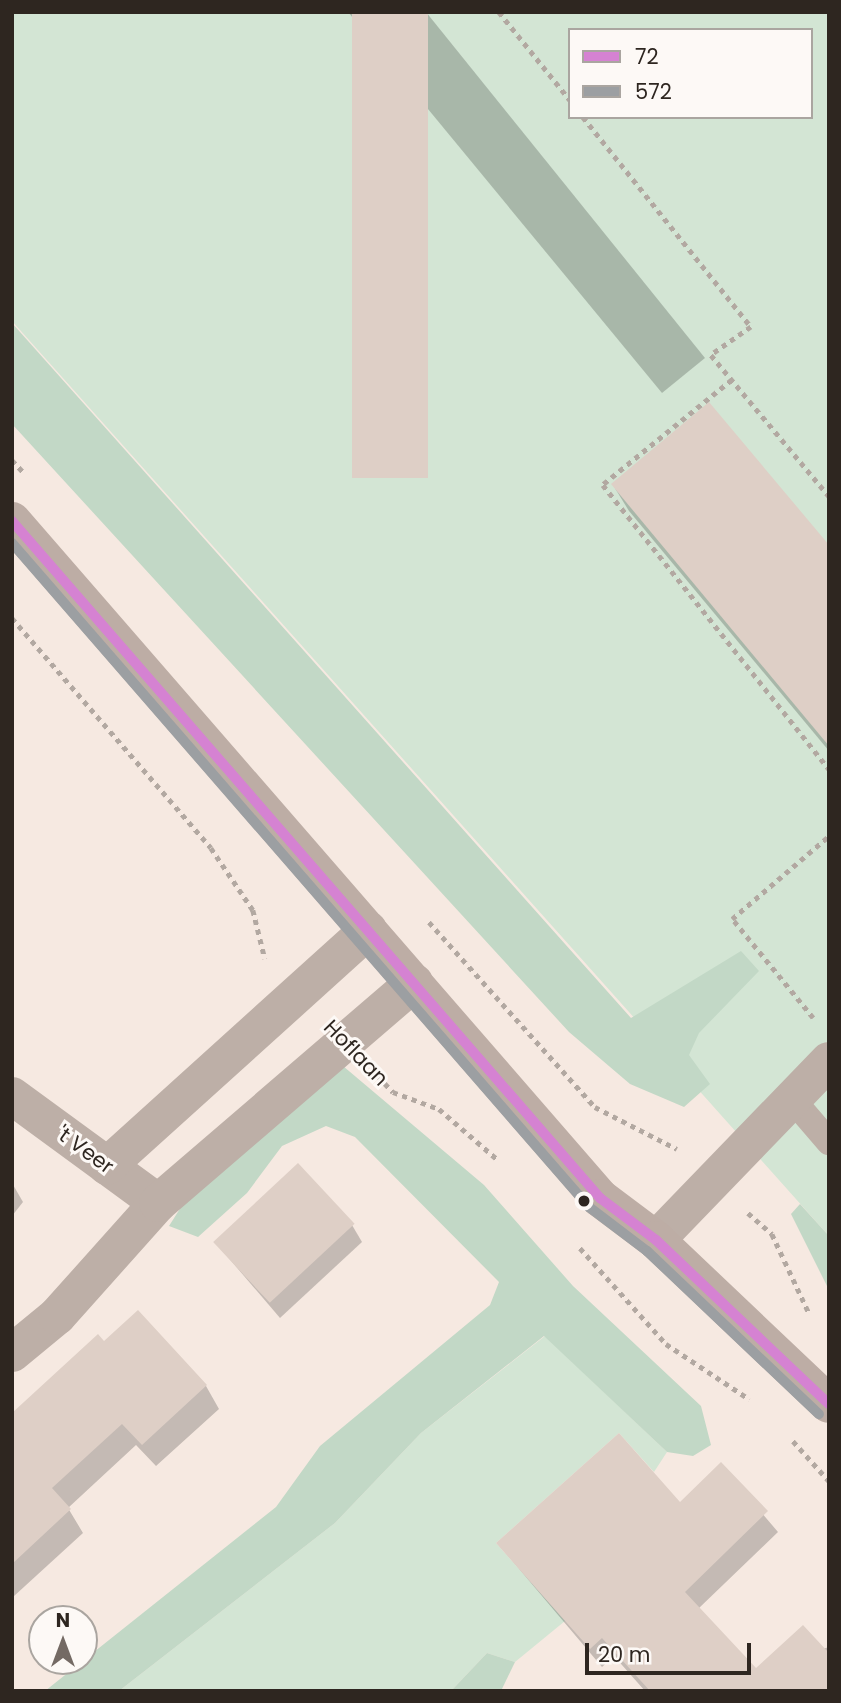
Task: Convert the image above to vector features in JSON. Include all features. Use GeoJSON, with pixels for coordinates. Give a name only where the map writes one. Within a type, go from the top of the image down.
{"type":"FeatureCollection","features":[{"type":"Feature","properties":{"kind":"main road"},"geometry":{"type":"LineString","coordinates":[[12,521],[600,1198],[656,1240],[829,1404]]}},
{"type":"Feature","properties":{"kind":"street"},"geometry":{"type":"LineString","coordinates":[[107,1166],[297,991],[368,930]]}},
{"type":"Feature","properties":{"kind":"street"},"geometry":{"type":"LineString","coordinates":[[12,1353],[57,1317],[158,1203],[343,1040],[414,982]]}},
{"type":"Feature","properties":{"kind":"street"},"geometry":{"type":"LineString","coordinates":[[656,1240],[714,1183],[792,1099],[824,1044]]}},
{"type":"Feature","properties":{"kind":"street","name":"'t Veer"},"geometry":{"type":"LineString","coordinates":[[12,1096],[158,1203]]}},
{"type":"Feature","properties":{"kind":"lane"},"geometry":{"type":"LineString","coordinates":[[792,1099],[829,1142]]}},
{"type":"Feature","properties":{"kind":"path"},"geometry":{"type":"LineString","coordinates":[[499,12],[568,98]]}},
{"type":"Feature","properties":{"kind":"path"},"geometry":{"type":"LineString","coordinates":[[585,119],[751,327],[711,355],[829,496]]}},
{"type":"Feature","properties":{"kind":"path"},"geometry":{"type":"LineString","coordinates":[[732,380],[603,485],[829,769]]}},
{"type":"Feature","properties":{"kind":"path"},"geometry":{"type":"LineString","coordinates":[[12,618],[211,848],[253,910],[265,961],[297,991]]}},
{"type":"Feature","properties":{"kind":"path"},"geometry":{"type":"LineString","coordinates":[[824,1044],[732,919],[829,836]]}},
{"type":"Feature","properties":{"kind":"path"},"geometry":{"type":"LineString","coordinates":[[451,944],[595,1107],[663,1137],[772,1234],[815,1320]]}},
{"type":"Feature","properties":{"kind":"path","name":"Hoflaan"},"geometry":{"type":"LineString","coordinates":[[343,1040],[393,1092],[439,1109],[504,1167]]}},
{"type":"Feature","properties":{"kind":"path"},"geometry":{"type":"LineString","coordinates":[[569,1236],[666,1344],[753,1402]]}},
{"type":"Feature","properties":{"kind":"path"},"geometry":{"type":"LineString","coordinates":[[782,1429],[829,1481]]}},
{"type":"Feature","properties":{"kind":"green space"},"geometry":{"type":"Polygon","coordinates":[[[12,12],[829,12],[829,1236],[12,321],[12,12]]]}},
{"type":"Feature","properties":{"kind":"green space"},"geometry":{"type":"Polygon","coordinates":[[[12,323],[631,1018],[741,951],[759,971],[699,1033],[689,1055],[710,1084],[684,1107],[630,1084],[569,1032],[12,424],[12,323]]]}},
{"type":"Feature","properties":{"kind":"green space"},"geometry":{"type":"Polygon","coordinates":[[[343,1066],[484,1185],[573,1286],[701,1406],[711,1445],[693,1456],[667,1452],[544,1336],[421,1433],[335,1523],[119,1691],[45,1691],[65,1675],[98,1675],[98,1649],[276,1507],[320,1446],[490,1305],[499,1282],[355,1137],[326,1126],[282,1146],[247,1193],[198,1237],[169,1226],[195,1185],[343,1066]]]}},
{"type":"Feature","properties":{"kind":"green space"},"geometry":{"type":"Polygon","coordinates":[[[800,1204],[829,1236],[829,1290],[791,1214],[800,1204]]]}},
{"type":"Feature","properties":{"kind":"green space"},"geometry":{"type":"Polygon","coordinates":[[[545,1336],[667,1452],[654,1472],[619,1433],[496,1543],[565,1621],[515,1662],[487,1653],[451,1691],[119,1691],[335,1523],[421,1433],[545,1336]]]}},
{"type":"Feature","properties":{"kind":"green space"},"geometry":{"type":"Polygon","coordinates":[[[487,1653],[515,1662],[501,1691],[451,1691],[487,1653]]]}},
{"type":"Feature","properties":{"kind":"building"},"geometry":{"type":"Polygon","coordinates":[[[352,12],[428,12],[428,478],[352,478],[352,12]]]}},
{"type":"Feature","properties":{"kind":"building"},"geometry":{"type":"Polygon","coordinates":[[[709,402],[829,545],[829,746],[611,484],[709,402]]]}},
{"type":"Feature","properties":{"kind":"building"},"geometry":{"type":"Polygon","coordinates":[[[298,1163],[355,1224],[270,1303],[213,1242],[298,1163]]]}},
{"type":"Feature","properties":{"kind":"building"},"geometry":{"type":"Polygon","coordinates":[[[138,1310],[207,1385],[142,1445],[122,1424],[52,1488],[71,1509],[12,1564],[12,1413],[98,1334],[104,1341],[138,1310]]]}},
{"type":"Feature","properties":{"kind":"building"},"geometry":{"type":"Polygon","coordinates":[[[619,1433],[680,1502],[721,1462],[768,1511],[685,1592],[756,1668],[803,1625],[829,1653],[829,1691],[650,1691],[602,1638],[590,1649],[496,1543],[619,1433]]]}},
{"type":"Feature","properties":{"kind":"transit line","name":"72"},"geometry":{"type":"LineString","coordinates":[[12,521],[600,1198],[656,1240],[829,1404]]}},
{"type":"Feature","properties":{"kind":"transit line","name":"572"},"geometry":{"type":"LineString","coordinates":[[12,543],[589,1207],[647,1251],[819,1414]]}}]}
